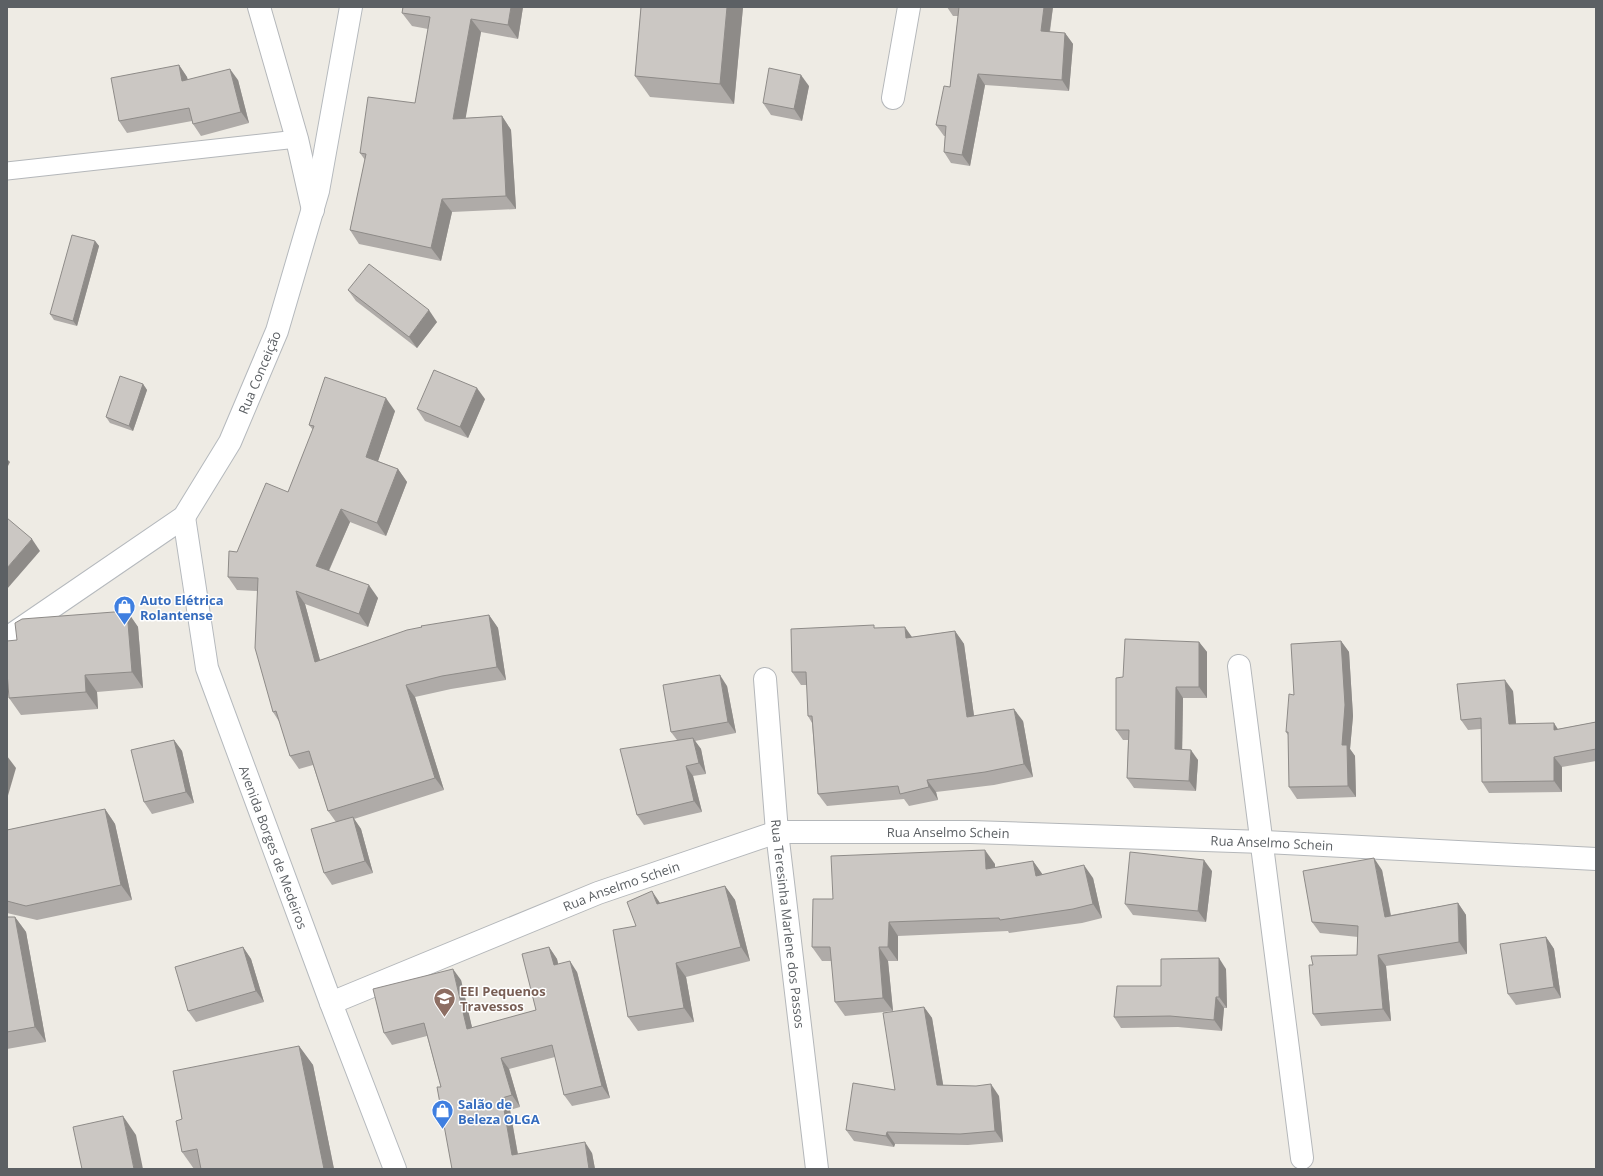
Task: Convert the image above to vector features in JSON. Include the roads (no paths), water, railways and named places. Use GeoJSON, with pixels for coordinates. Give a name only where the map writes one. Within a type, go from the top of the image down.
{"type":"FeatureCollection","features":[{"type":"Feature","properties":{"kind":"street"},"geometry":{"type":"LineString","coordinates":[[259,7],[297,139],[313,210]]}},
{"type":"Feature","properties":{"kind":"street","name":"Rua Conceição"},"geometry":{"type":"LineString","coordinates":[[7,638],[184,517],[230,442],[277,331],[313,210],[318,191],[351,7]]}},
{"type":"Feature","properties":{"kind":"street"},"geometry":{"type":"LineString","coordinates":[[893,98],[909,7]]}},
{"type":"Feature","properties":{"kind":"street","name":"Avenida Borges de Medeiros"},"geometry":{"type":"LineString","coordinates":[[184,517],[207,668],[331,1003],[395,1169]]}},
{"type":"Feature","properties":{"kind":"street"},"geometry":{"type":"LineString","coordinates":[[1240,666],[1302,1158]]}},
{"type":"Feature","properties":{"kind":"street","name":"Rua Teresinha Marlene dos Passos"},"geometry":{"type":"LineString","coordinates":[[765,679],[777,832],[817,1169]]}},
{"type":"Feature","properties":{"kind":"street","name":"Rua Anselmo Schein"},"geometry":{"type":"LineString","coordinates":[[331,1003],[598,893],[777,832],[971,832],[1263,842],[1596,859]]}},
{"type":"Feature","properties":{"kind":"lane"},"geometry":{"type":"LineString","coordinates":[[7,171],[297,139]]}},
{"type":"Feature","properties":{"kind":"place","name":"Auto Elétrica Rolantense"},"geometry":{"type":"Point","coordinates":[124,626]}},
{"type":"Feature","properties":{"kind":"place","name":"EEI Pequenos Travessos"},"geometry":{"type":"Point","coordinates":[445,1018]}},
{"type":"Feature","properties":{"kind":"place","name":"Salão de Beleza OLGA"},"geometry":{"type":"Point","coordinates":[443,1130]}}]}
